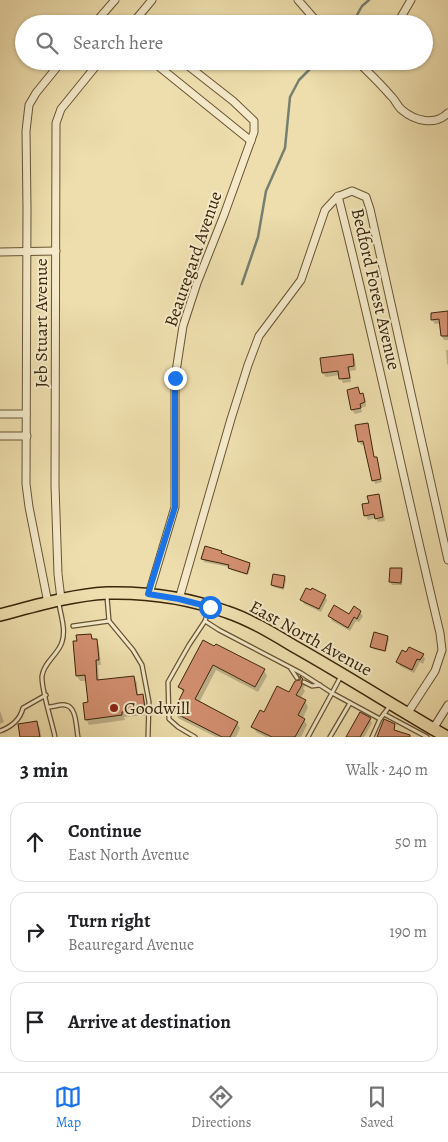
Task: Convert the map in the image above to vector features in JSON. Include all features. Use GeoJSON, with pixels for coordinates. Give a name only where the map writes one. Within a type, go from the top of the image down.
{"type":"FeatureCollection","features":[{"type":"Feature","properties":{"kind":"main road","name":"East North Avenue"},"geometry":{"type":"LineString","coordinates":[[0,615],[56,600],[106,594],[148,594],[210,607],[227,612],[268,631],[343,674],[388,709],[408,714],[428,732],[447,737]]}},
{"type":"Feature","properties":{"kind":"street"},"geometry":{"type":"LineString","coordinates":[[102,15],[114,0]]}},
{"type":"Feature","properties":{"kind":"street"},"geometry":{"type":"LineString","coordinates":[[140,15],[152,0]]}},
{"type":"Feature","properties":{"kind":"street"},"geometry":{"type":"LineString","coordinates":[[298,0],[311,15]]}},
{"type":"Feature","properties":{"kind":"street"},"geometry":{"type":"LineString","coordinates":[[402,15],[411,0]]}},
{"type":"Feature","properties":{"kind":"street","name":"Jeb Stuart Avenue"},"geometry":{"type":"LineString","coordinates":[[55,70],[29,105],[26,131],[26,484],[29,507],[56,600]]}},
{"type":"Feature","properties":{"kind":"street","name":"Jeb Stuart Avenue"},"geometry":{"type":"LineString","coordinates":[[56,600],[58,574],[56,485],[56,123],[61,109],[93,70]]}},
{"type":"Feature","properties":{"kind":"street"},"geometry":{"type":"LineString","coordinates":[[163,70],[251,142]]}},
{"type":"Feature","properties":{"kind":"street","name":"Beauregard Avenue"},"geometry":{"type":"LineString","coordinates":[[148,594],[175,507],[175,378],[183,326],[197,283],[254,132],[254,121],[233,101],[193,70]]}},
{"type":"Feature","properties":{"kind":"street"},"geometry":{"type":"LineString","coordinates":[[366,70],[392,96],[402,110],[409,115],[426,121],[436,121],[448,113]]}},
{"type":"Feature","properties":{"kind":"street","name":"Bedford Forest Avenue"},"geometry":{"type":"LineString","coordinates":[[408,714],[435,671],[442,650],[440,632],[338,196],[352,191],[366,197],[370,209],[448,560]]}},
{"type":"Feature","properties":{"kind":"street"},"geometry":{"type":"LineString","coordinates":[[179,599],[237,401],[259,336],[301,280],[325,210],[338,196]]}},
{"type":"Feature","properties":{"kind":"street"},"geometry":{"type":"LineString","coordinates":[[0,252],[56,251]]}},
{"type":"Feature","properties":{"kind":"street"},"geometry":{"type":"LineString","coordinates":[[0,414],[26,414]]}},
{"type":"Feature","properties":{"kind":"street"},"geometry":{"type":"LineString","coordinates":[[0,436],[27,436]]}},
{"type":"Feature","properties":{"kind":"street"},"geometry":{"type":"LineString","coordinates":[[428,732],[448,704]]}},
{"type":"Feature","properties":{"kind":"lane"},"geometry":{"type":"LineString","coordinates":[[106,594],[109,621],[133,650],[142,665],[149,702],[148,737]]}},
{"type":"Feature","properties":{"kind":"lane"},"geometry":{"type":"LineString","coordinates":[[56,600],[64,635],[62,645],[45,667],[42,674],[42,684],[56,737]]}},
{"type":"Feature","properties":{"kind":"lane"},"geometry":{"type":"LineString","coordinates":[[195,737],[169,719],[168,682],[205,621],[210,607]]}},
{"type":"Feature","properties":{"kind":"lane"},"geometry":{"type":"LineString","coordinates":[[73,626],[109,621]]}},
{"type":"Feature","properties":{"kind":"lane"},"geometry":{"type":"LineString","coordinates":[[205,621],[380,719]]}},
{"type":"Feature","properties":{"kind":"lane"},"geometry":{"type":"LineString","coordinates":[[289,667],[297,678]]}},
{"type":"Feature","properties":{"kind":"lane"},"geometry":{"type":"LineString","coordinates":[[308,737],[343,674]]}},
{"type":"Feature","properties":{"kind":"lane"},"geometry":{"type":"LineString","coordinates":[[304,682],[312,686],[320,685]]}},
{"type":"Feature","properties":{"kind":"lane"},"geometry":{"type":"LineString","coordinates":[[0,731],[8,728],[21,716],[23,708],[46,695]]}},
{"type":"Feature","properties":{"kind":"lane"},"geometry":{"type":"LineString","coordinates":[[330,737],[350,703]]}},
{"type":"Feature","properties":{"kind":"lane"},"geometry":{"type":"LineString","coordinates":[[49,707],[65,704],[70,707],[74,712],[78,737]]}},
{"type":"Feature","properties":{"kind":"lane"},"geometry":{"type":"LineString","coordinates":[[372,737],[380,719],[388,709],[428,732]]}},
{"type":"Feature","properties":{"kind":"building"},"geometry":{"type":"Polygon","coordinates":[[[448,311],[448,336],[441,336],[439,319],[431,320],[431,313],[448,311]]]}},
{"type":"Feature","properties":{"kind":"building"},"geometry":{"type":"Polygon","coordinates":[[[353,354],[354,366],[348,367],[350,378],[339,379],[338,371],[322,373],[320,358],[353,354]]]}},
{"type":"Feature","properties":{"kind":"building"},"geometry":{"type":"Polygon","coordinates":[[[358,387],[360,394],[363,393],[365,402],[360,404],[361,408],[351,410],[347,390],[358,387]]]}},
{"type":"Feature","properties":{"kind":"building"},"geometry":{"type":"Polygon","coordinates":[[[368,423],[374,457],[377,457],[381,479],[372,481],[363,441],[358,442],[355,425],[368,423]]]}},
{"type":"Feature","properties":{"kind":"building"},"geometry":{"type":"Polygon","coordinates":[[[379,494],[383,517],[375,519],[374,514],[364,516],[362,504],[369,503],[367,496],[379,494]]]}},
{"type":"Feature","properties":{"kind":"building"},"geometry":{"type":"Polygon","coordinates":[[[205,546],[250,563],[247,574],[228,568],[229,565],[201,559],[205,546]]]}},
{"type":"Feature","properties":{"kind":"building"},"geometry":{"type":"Polygon","coordinates":[[[390,568],[402,568],[401,583],[389,582],[390,568]]]}},
{"type":"Feature","properties":{"kind":"building"},"geometry":{"type":"Polygon","coordinates":[[[273,574],[285,576],[283,588],[271,585],[273,574]]]}},
{"type":"Feature","properties":{"kind":"building"},"geometry":{"type":"Polygon","coordinates":[[[306,588],[311,590],[312,588],[326,595],[319,609],[300,600],[306,588]]]}},
{"type":"Feature","properties":{"kind":"building"},"geometry":{"type":"Polygon","coordinates":[[[334,605],[349,614],[354,606],[361,611],[357,619],[354,617],[348,628],[328,616],[334,605]]]}},
{"type":"Feature","properties":{"kind":"building"},"geometry":{"type":"Polygon","coordinates":[[[374,632],[388,636],[385,651],[370,647],[374,632]]]}},
{"type":"Feature","properties":{"kind":"building"},"geometry":{"type":"Polygon","coordinates":[[[91,634],[92,639],[97,639],[99,660],[96,660],[97,680],[134,676],[137,695],[143,694],[145,709],[122,712],[122,715],[85,720],[83,703],[88,702],[85,675],[76,676],[73,641],[77,641],[76,635],[91,634]]]}},
{"type":"Feature","properties":{"kind":"building"},"geometry":{"type":"Polygon","coordinates":[[[203,640],[214,646],[216,644],[265,669],[255,687],[213,665],[195,699],[238,722],[230,737],[222,737],[173,712],[184,690],[178,687],[203,640]]]}},
{"type":"Feature","properties":{"kind":"building"},"geometry":{"type":"Polygon","coordinates":[[[409,647],[424,654],[420,660],[417,659],[412,670],[396,662],[402,650],[406,652],[409,647]]]}},
{"type":"Feature","properties":{"kind":"building"},"geometry":{"type":"Polygon","coordinates":[[[300,676],[303,679],[302,685],[296,695],[306,700],[298,715],[305,719],[295,737],[272,737],[251,727],[260,710],[264,712],[277,686],[289,692],[295,681],[300,680],[300,676]]]}},
{"type":"Feature","properties":{"kind":"building"},"geometry":{"type":"Polygon","coordinates":[[[360,712],[371,718],[360,737],[346,737],[360,712]]]}},
{"type":"Feature","properties":{"kind":"building"},"geometry":{"type":"Polygon","coordinates":[[[384,719],[395,724],[394,730],[410,735],[410,737],[377,737],[384,719]]]}},
{"type":"Feature","properties":{"kind":"building"},"geometry":{"type":"Polygon","coordinates":[[[37,721],[40,737],[20,737],[18,724],[37,721]]]}},
{"type":"Feature","properties":{"kind":"waterway"},"geometry":{"type":"LineString","coordinates":[[357,15],[362,6],[369,0]]}},
{"type":"Feature","properties":{"kind":"waterway"},"geometry":{"type":"LineString","coordinates":[[242,284],[258,237],[266,191],[285,148],[290,97],[299,80],[309,70]]}},
{"type":"Feature","properties":{"kind":"place","name":"Goodwill"},"geometry":{"type":"Point","coordinates":[114,708]}},
{"type":"Feature","properties":{"kind":"route"},"geometry":{"type":"LineString","coordinates":[[175,378],[175,507],[148,594],[210,607]]}}]}
